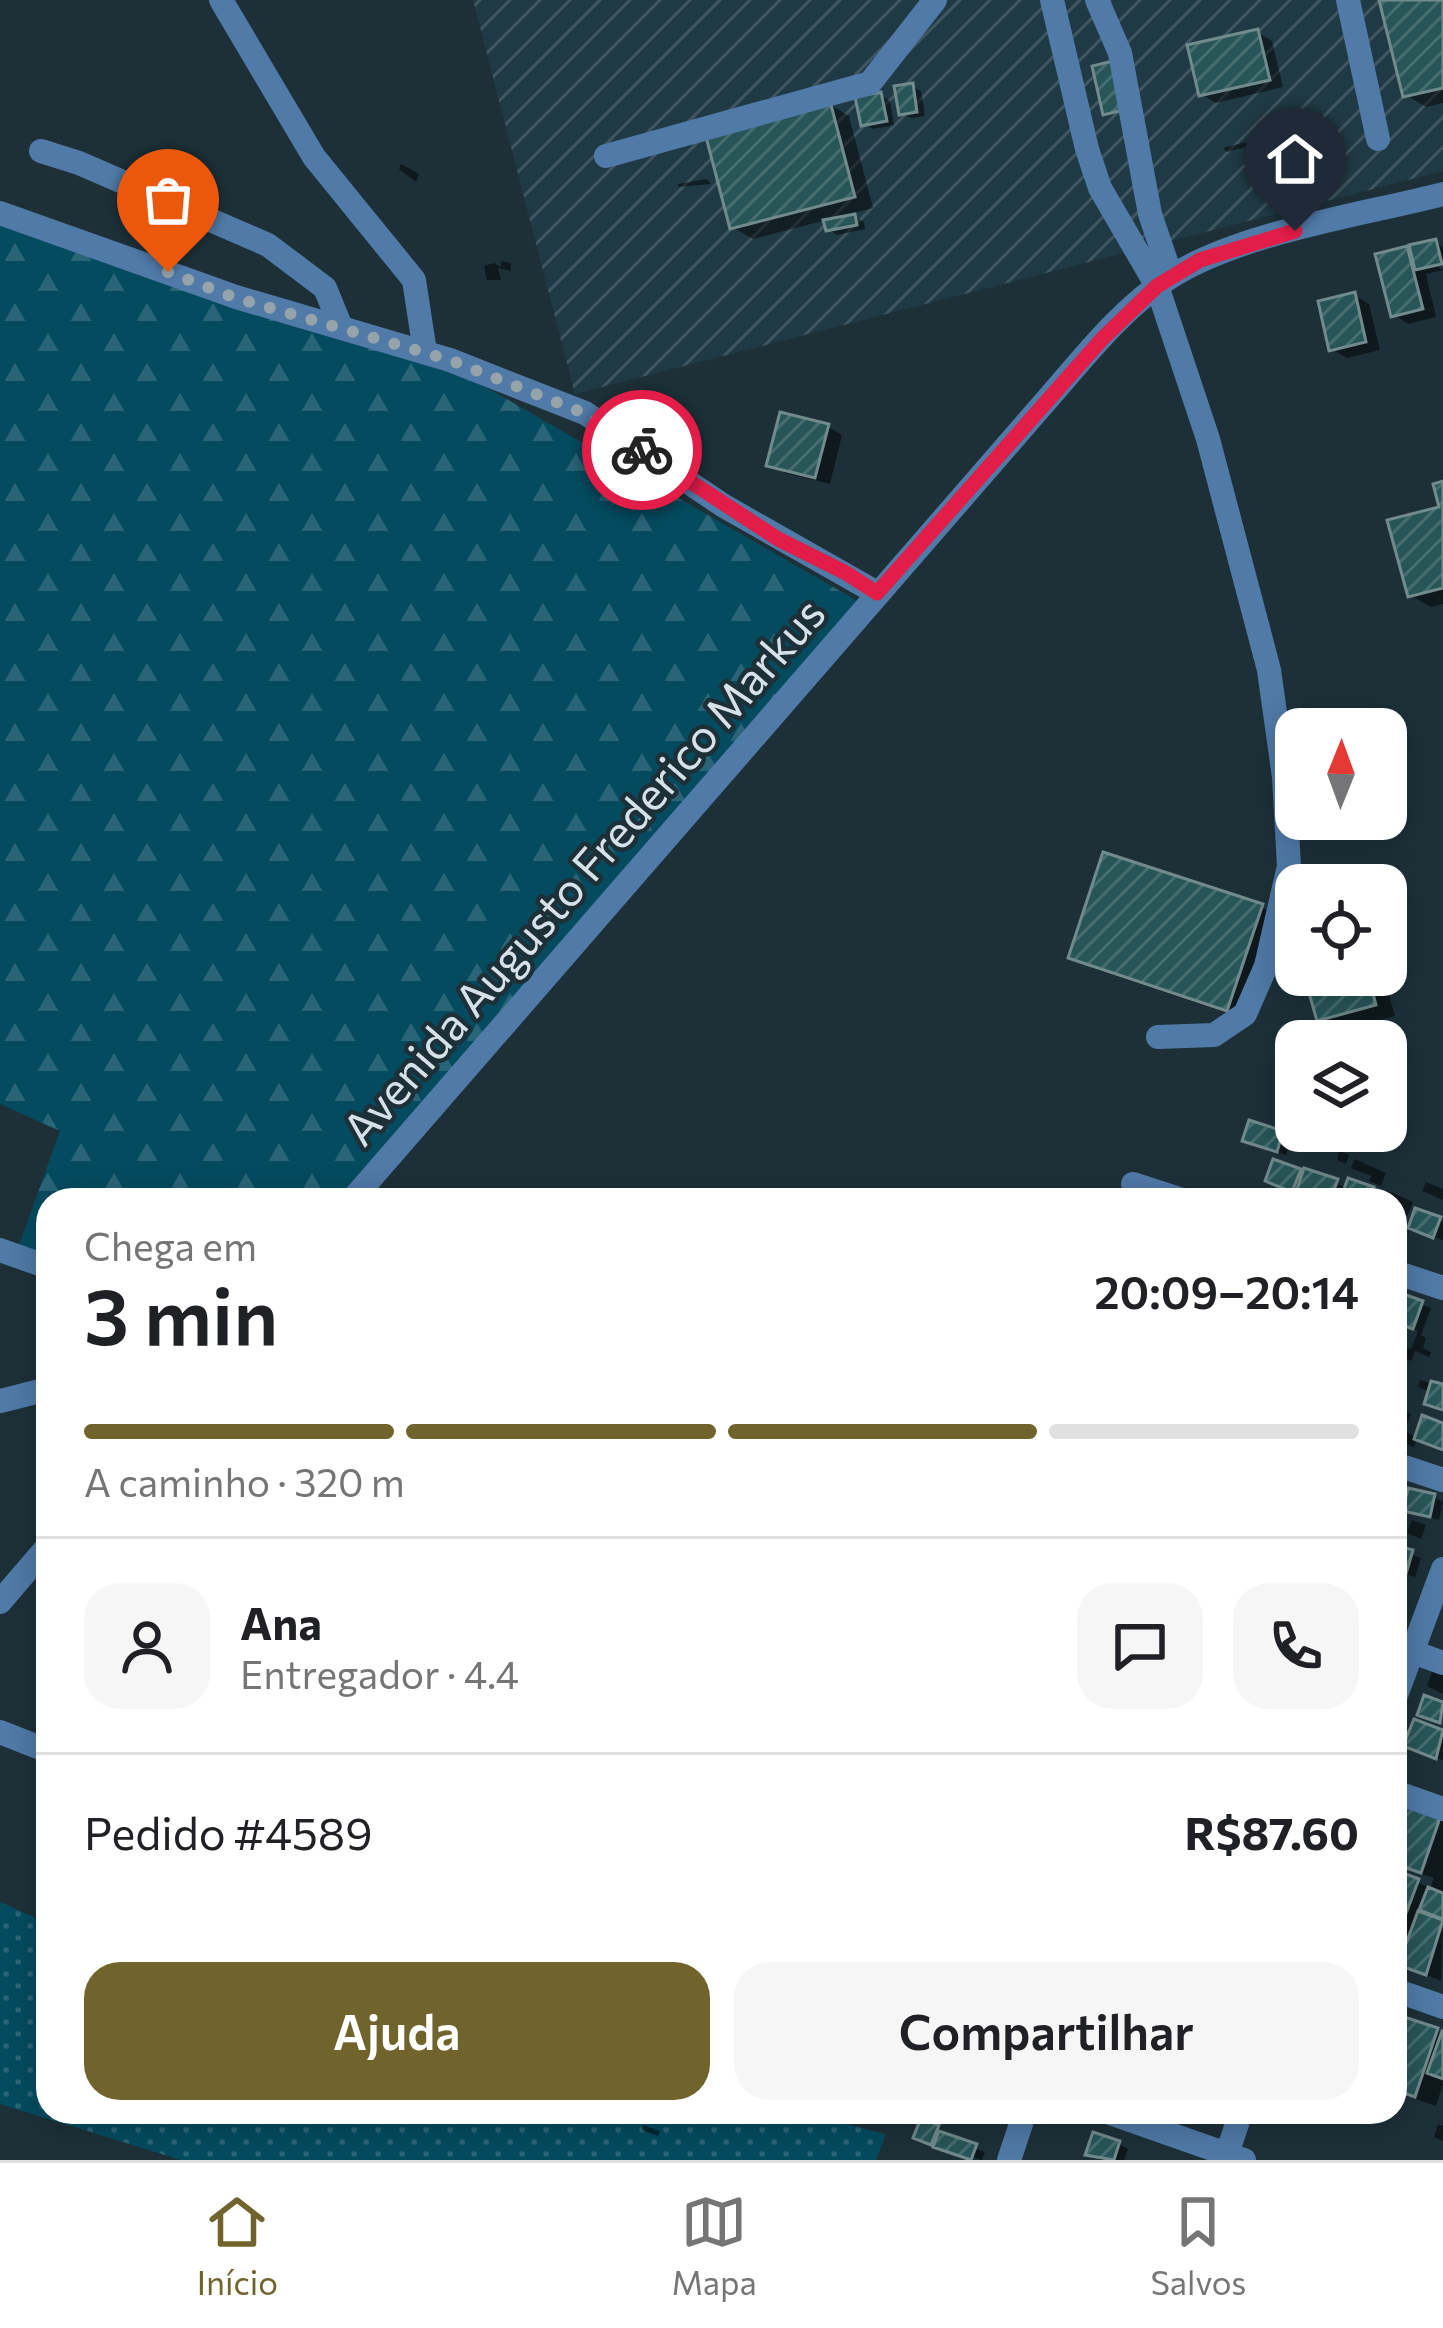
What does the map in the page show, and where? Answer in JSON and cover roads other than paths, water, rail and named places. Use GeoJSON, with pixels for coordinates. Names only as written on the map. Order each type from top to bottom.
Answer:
{"type":"FeatureCollection","features":[{"type":"Feature","properties":{"kind":"street"},"geometry":{"type":"LineString","coordinates":[[221,0],[314,157],[414,280],[424,352]]}},
{"type":"Feature","properties":{"kind":"street"},"geometry":{"type":"LineString","coordinates":[[607,156],[870,83],[935,0]]}},
{"type":"Feature","properties":{"kind":"street"},"geometry":{"type":"LineString","coordinates":[[1052,0],[1100,188],[1164,281]]}},
{"type":"Feature","properties":{"kind":"street"},"geometry":{"type":"LineString","coordinates":[[1097,0],[1120,53],[1164,281],[1269,670],[1285,777],[1288,866],[1266,966],[1245,1014],[1214,1035],[1158,1037]]}},
{"type":"Feature","properties":{"kind":"street"},"geometry":{"type":"LineString","coordinates":[[1348,0],[1378,139]]}},
{"type":"Feature","properties":{"kind":"street"},"geometry":{"type":"LineString","coordinates":[[41,151],[268,245],[325,288],[341,328]]}},
{"type":"Feature","properties":{"kind":"street"},"geometry":{"type":"LineString","coordinates":[[1100,188],[1143,172]]}},
{"type":"Feature","properties":{"kind":"street","name":"Avenida Augusto Frederico Markus"},"geometry":{"type":"LineString","coordinates":[[362,1188],[877,593],[1102,339],[1164,281],[1200,260],[1256,240],[1443,194]]}},
{"type":"Feature","properties":{"kind":"street"},"geometry":{"type":"LineString","coordinates":[[0,212],[236,298],[424,352],[584,413],[724,506],[877,593]]}},
{"type":"Feature","properties":{"kind":"street"},"geometry":{"type":"LineString","coordinates":[[0,1250],[36,1263]]}},
{"type":"Feature","properties":{"kind":"street"},"geometry":{"type":"LineString","coordinates":[[1407,1276],[1443,1288]]}},
{"type":"Feature","properties":{"kind":"street"},"geometry":{"type":"LineString","coordinates":[[0,1401],[36,1392]]}},
{"type":"Feature","properties":{"kind":"street"},"geometry":{"type":"LineString","coordinates":[[1407,1468],[1443,1480]]}},
{"type":"Feature","properties":{"kind":"street"},"geometry":{"type":"LineString","coordinates":[[0,1602],[36,1560]]}},
{"type":"Feature","properties":{"kind":"street"},"geometry":{"type":"LineString","coordinates":[[1407,1667],[1443,1569]]}},
{"type":"Feature","properties":{"kind":"street"},"geometry":{"type":"LineString","coordinates":[[1413,1652],[1443,1663]]}},
{"type":"Feature","properties":{"kind":"street"},"geometry":{"type":"LineString","coordinates":[[0,1732],[36,1746]]}},
{"type":"Feature","properties":{"kind":"street"},"geometry":{"type":"LineString","coordinates":[[1407,1796],[1443,1809]]}},
{"type":"Feature","properties":{"kind":"street"},"geometry":{"type":"LineString","coordinates":[[1407,1994],[1443,2007]]}},
{"type":"Feature","properties":{"kind":"street"},"geometry":{"type":"LineString","coordinates":[[1010,2160],[1021,2124]]}},
{"type":"Feature","properties":{"kind":"street"},"geometry":{"type":"LineString","coordinates":[[1140,2124],[1232,2158],[1239,2124]]}}]}
